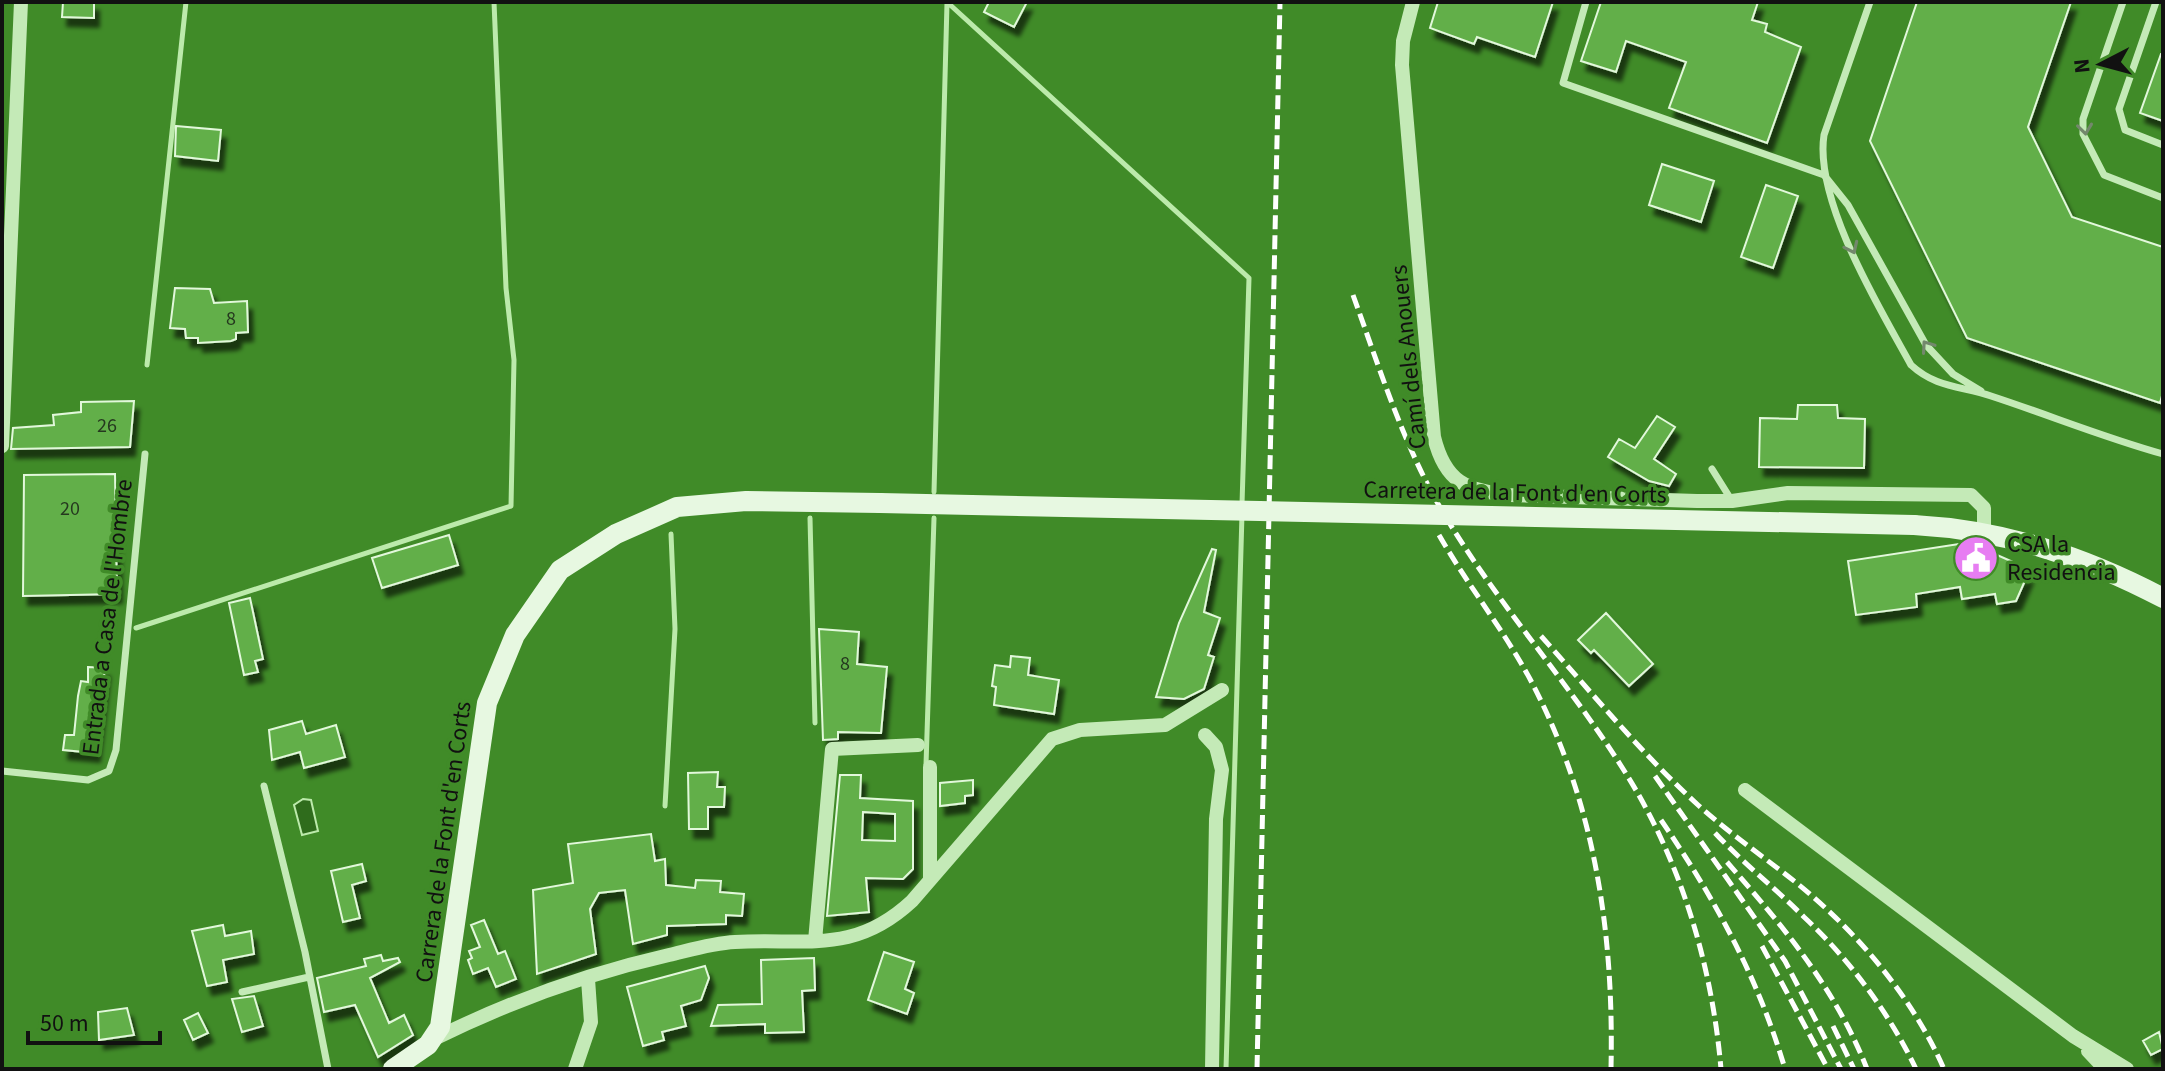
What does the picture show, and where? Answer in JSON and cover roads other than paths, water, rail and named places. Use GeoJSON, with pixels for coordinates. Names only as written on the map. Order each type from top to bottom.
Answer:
{"type":"FeatureCollection","features":[{"type":"Feature","properties":{"kind":"street"},"geometry":{"type":"LineString","coordinates":[[2,446],[8,147],[21,2]]}},
{"type":"Feature","properties":{"kind":"street","name":"Camí dels Anouers"},"geometry":{"type":"LineString","coordinates":[[1413,2],[1403,41],[1402,65],[1434,437],[1445,469],[1457,480],[1485,492],[1732,501],[1788,493],[1971,495],[1984,508],[1984,531]]}},
{"type":"Feature","properties":{"kind":"street","name":"Carrera de la Font d'en Corts"},"geometry":{"type":"LineString","coordinates":[[433,1039],[445,1008],[487,703],[515,635],[560,570],[616,534],[677,507],[746,501],[880,503]]}},
{"type":"Feature","properties":{"kind":"street","name":"Carretera de la Font d'en Corts"},"geometry":{"type":"LineString","coordinates":[[880,503],[1914,525],[1984,531],[2094,564],[2163,601]]}},
{"type":"Feature","properties":{"kind":"street"},"geometry":{"type":"LineString","coordinates":[[393,1069],[433,1039],[480,1017],[663,956],[732,942],[815,941],[856,936],[882,927],[912,901],[1052,739],[1080,730],[1165,725],[1222,690]]}},
{"type":"Feature","properties":{"kind":"street"},"geometry":{"type":"LineString","coordinates":[[1205,735],[1216,747],[1222,770],[1216,819],[1212,1069]]}},
{"type":"Feature","properties":{"kind":"street"},"geometry":{"type":"LineString","coordinates":[[815,941],[832,749],[918,745]]}},
{"type":"Feature","properties":{"kind":"street"},"geometry":{"type":"LineString","coordinates":[[930,767],[930,879]]}},
{"type":"Feature","properties":{"kind":"street"},"geometry":{"type":"LineString","coordinates":[[1745,790],[2073,1036],[2127,1069]]}},
{"type":"Feature","properties":{"kind":"street"},"geometry":{"type":"LineString","coordinates":[[575,1069],[591,1022],[588,979]]}},
{"type":"Feature","properties":{"kind":"street"},"geometry":{"type":"LineString","coordinates":[[2073,1036],[2105,1069]]}},
{"type":"Feature","properties":{"kind":"lane"},"geometry":{"type":"LineString","coordinates":[[1586,2],[1563,83],[1824,175],[1848,205],[1926,345],[1953,374],[1987,394]]}},
{"type":"Feature","properties":{"kind":"lane"},"geometry":{"type":"LineString","coordinates":[[1870,2],[1824,135],[1821,154],[1824,175],[1852,249],[1911,365],[1926,379],[1987,394],[2163,454]]}},
{"type":"Feature","properties":{"kind":"lane"},"geometry":{"type":"LineString","coordinates":[[2123,2],[2083,119],[2083,134],[2104,175],[2163,198]]}},
{"type":"Feature","properties":{"kind":"lane"},"geometry":{"type":"LineString","coordinates":[[2156,2],[2119,109],[2120,122],[2135,136],[2163,145]]}},
{"type":"Feature","properties":{"kind":"lane","name":"Entrada a Casa de l'Hombre"},"geometry":{"type":"LineString","coordinates":[[2,771],[88,780],[109,771],[116,750],[145,454]]}},
{"type":"Feature","properties":{"kind":"lane"},"geometry":{"type":"LineString","coordinates":[[1712,469],[1732,501]]}},
{"type":"Feature","properties":{"kind":"lane"},"geometry":{"type":"LineString","coordinates":[[264,786],[328,1069]]}},
{"type":"Feature","properties":{"kind":"lane"},"geometry":{"type":"LineString","coordinates":[[242,992],[309,977]]}},
{"type":"Feature","properties":{"kind":"waterway"},"geometry":{"type":"LineString","coordinates":[[147,365],[186,2]]}},
{"type":"Feature","properties":{"kind":"waterway"},"geometry":{"type":"LineString","coordinates":[[136,628],[511,506],[514,360],[506,288],[494,2]]}},
{"type":"Feature","properties":{"kind":"waterway"},"geometry":{"type":"LineString","coordinates":[[947,2],[1249,278],[1242,504]]}},
{"type":"Feature","properties":{"kind":"waterway"},"geometry":{"type":"LineString","coordinates":[[934,492],[947,3]]}},
{"type":"Feature","properties":{"kind":"waterway"},"geometry":{"type":"LineString","coordinates":[[1226,1069],[1242,514]]}},
{"type":"Feature","properties":{"kind":"waterway"},"geometry":{"type":"LineString","coordinates":[[810,518],[815,723]]}},
{"type":"Feature","properties":{"kind":"waterway"},"geometry":{"type":"LineString","coordinates":[[926,765],[934,518]]}},
{"type":"Feature","properties":{"kind":"waterway"},"geometry":{"type":"LineString","coordinates":[[665,806],[675,629],[671,534]]}},
{"type":"Feature","properties":{"kind":"railway"},"geometry":{"type":"LineString","coordinates":[[1257,1069],[1280,2]]}},
{"type":"Feature","properties":{"kind":"railway"},"geometry":{"type":"LineString","coordinates":[[1353,295],[1396,412],[1434,497],[1492,587],[1604,740],[1645,806],[1662,841],[1691,915],[1701,953],[1717,1030],[1721,1069]]}},
{"type":"Feature","properties":{"kind":"railway"},"geometry":{"type":"LineString","coordinates":[[1439,535],[1530,679],[1570,773],[1585,820],[1604,918],[1609,968],[1611,1069]]}},
{"type":"Feature","properties":{"kind":"railway"},"geometry":{"type":"LineString","coordinates":[[1541,636],[1677,785],[1720,824],[1813,897],[1857,940],[1915,1014],[1944,1069]]}},
{"type":"Feature","properties":{"kind":"railway"},"geometry":{"type":"LineString","coordinates":[[1655,776],[1785,961],[1841,1069]]}},
{"type":"Feature","properties":{"kind":"railway"},"geometry":{"type":"LineString","coordinates":[[1661,820],[1733,940],[1762,1002],[1785,1069]]}},
{"type":"Feature","properties":{"kind":"railway"},"geometry":{"type":"LineString","coordinates":[[1715,833],[1837,951],[1881,1008],[1916,1069]]}},
{"type":"Feature","properties":{"kind":"railway"},"geometry":{"type":"LineString","coordinates":[[1727,862],[1787,934],[1824,985],[1867,1069]]}},
{"type":"Feature","properties":{"kind":"railway"},"geometry":{"type":"LineString","coordinates":[[1762,946],[1828,1069]]}},
{"type":"Feature","properties":{"kind":"railway"},"geometry":{"type":"LineString","coordinates":[[1833,1026],[1854,1069]]}},
{"type":"Feature","properties":{"kind":"place","name":"CSA la Residencia"},"geometry":{"type":"Point","coordinates":[1976,558]}}]}
